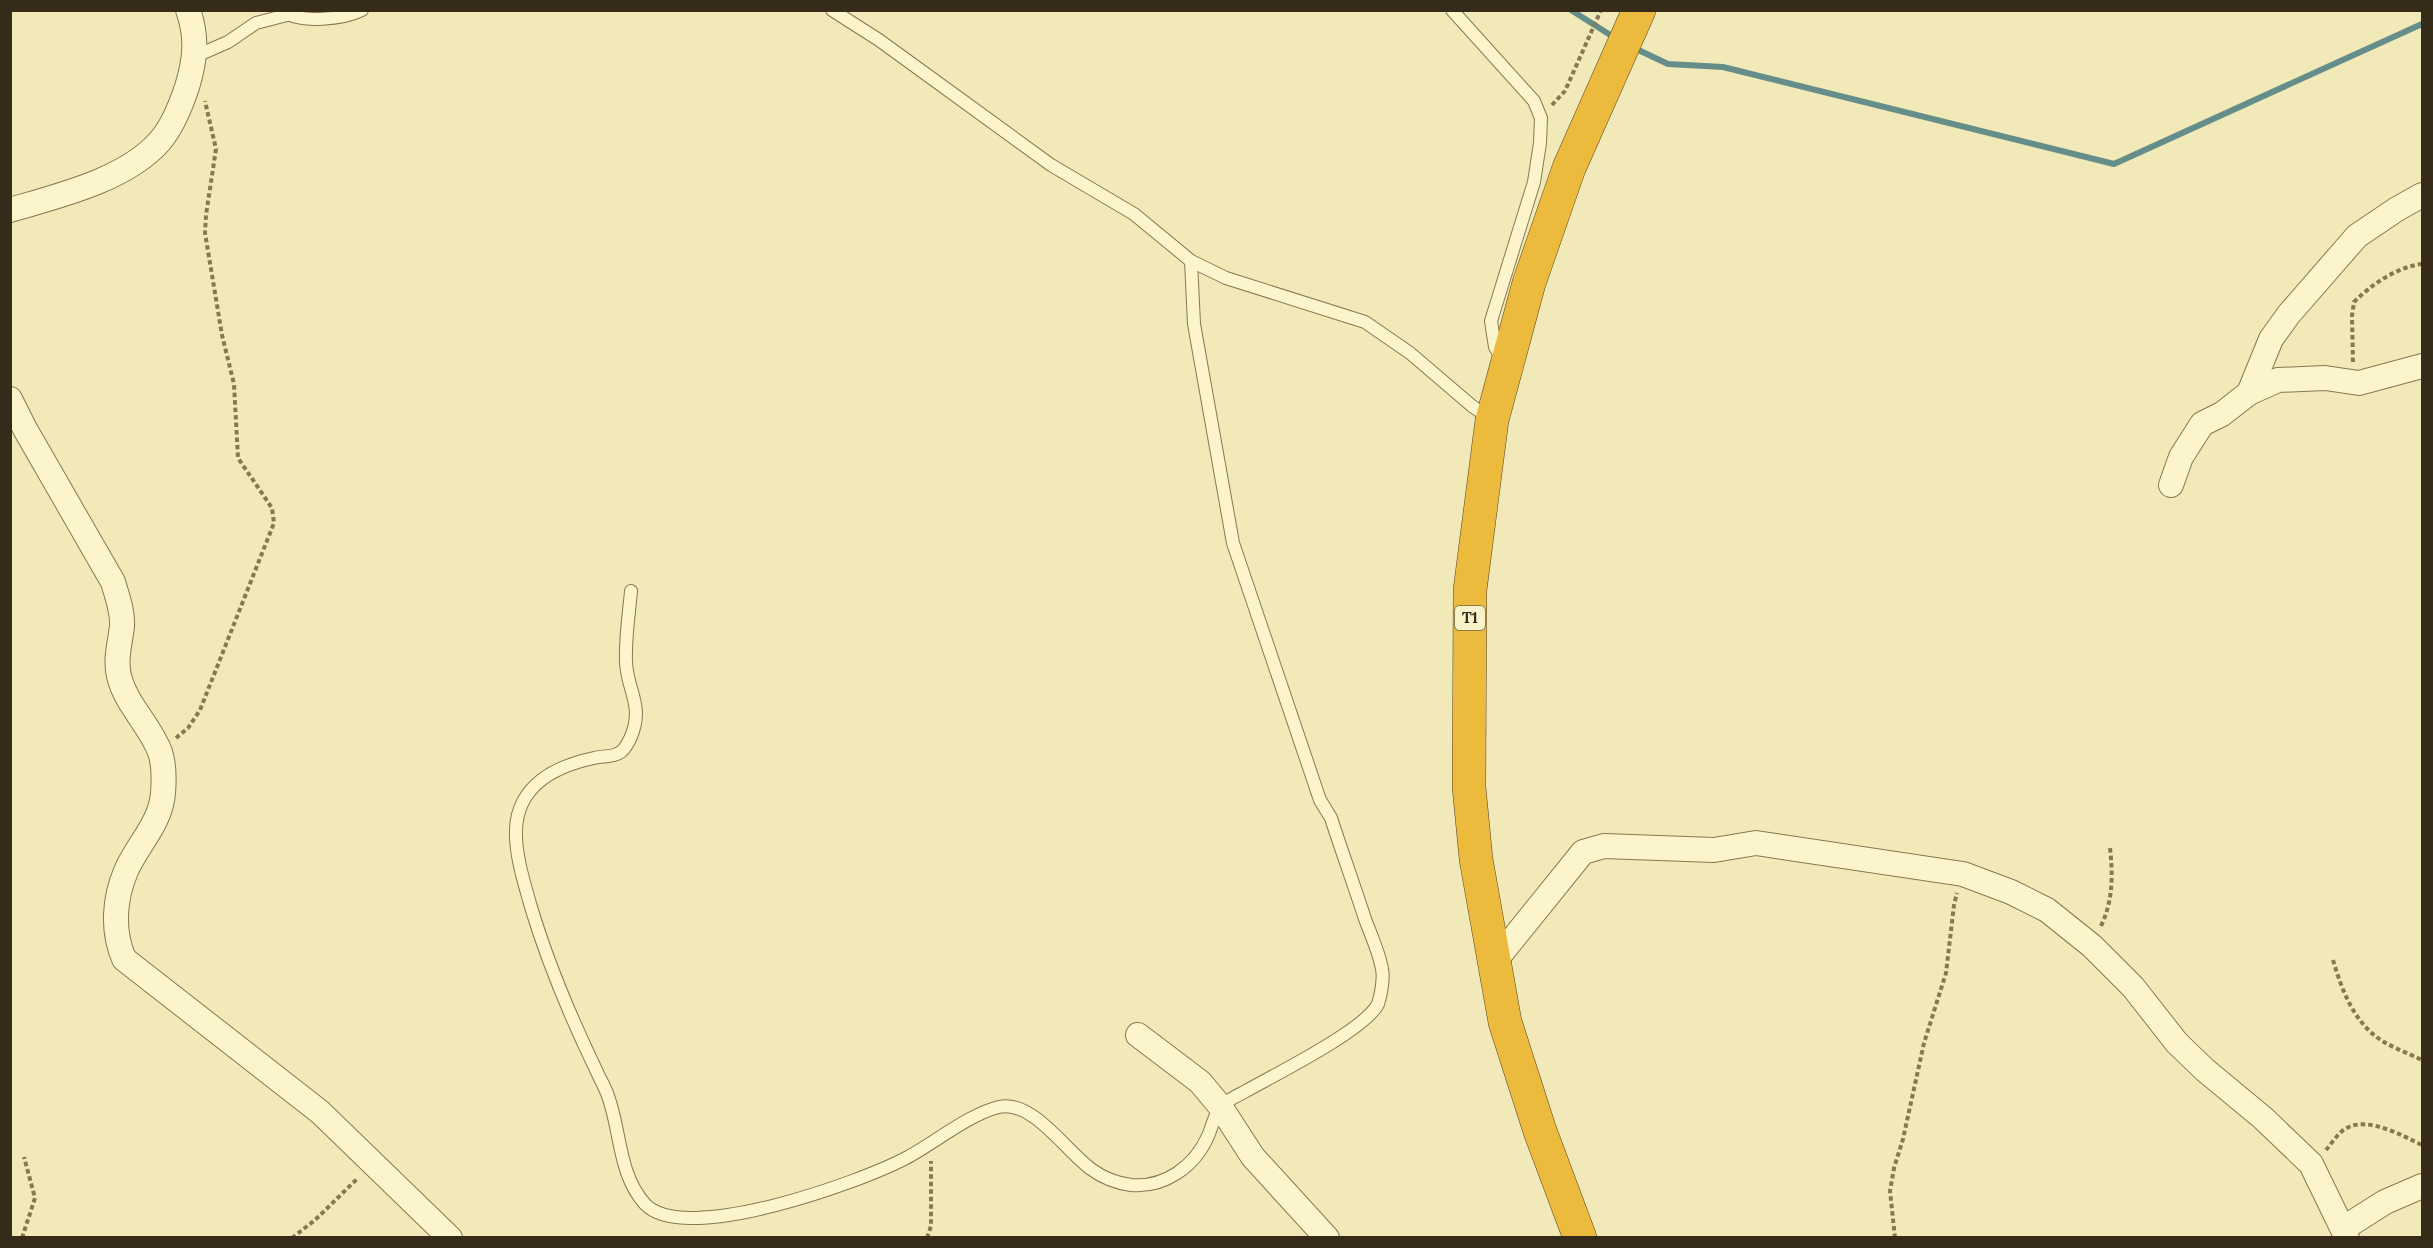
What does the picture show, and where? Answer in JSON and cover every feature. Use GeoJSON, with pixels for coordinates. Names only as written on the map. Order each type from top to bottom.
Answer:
{"type":"FeatureCollection","features":[{"type":"Feature","properties":{"kind":"highway","name":"T1"},"geometry":{"type":"LineString","coordinates":[[1580,1238],[1540,1131],[1505,1022],[1476,859],[1469,787],[1470,590],[1492,420],[1528,283],[1569,168],[1639,10]]}},
{"type":"Feature","properties":{"kind":"street"},"geometry":{"type":"LineString","coordinates":[[10,210],[88,186],[145,155],[160,140],[182,103],[196,56],[188,10]]}},
{"type":"Feature","properties":{"kind":"street"},"geometry":{"type":"LineString","coordinates":[[2248,393],[2271,339],[2289,314],[2357,236],[2422,195]]}},
{"type":"Feature","properties":{"kind":"street"},"geometry":{"type":"LineString","coordinates":[[2171,485],[2181,457],[2202,424],[2222,414],[2248,393],[2278,380],[2325,378],[2358,383],[2422,366]]}},
{"type":"Feature","properties":{"kind":"street"},"geometry":{"type":"LineString","coordinates":[[10,399],[113,582],[119,601],[122,625],[117,654],[118,675],[125,697],[160,753],[163,796],[147,838],[126,870],[115,912],[117,944],[124,960],[320,1112],[450,1238]]}},
{"type":"Feature","properties":{"kind":"street"},"geometry":{"type":"LineString","coordinates":[[1494,961],[1583,852],[1604,846],[1714,850],[1756,843],[1963,874],[2011,892],[2047,910],[2092,946],[2133,987],[2177,1043],[2205,1070],[2263,1118],[2311,1164],[2345,1233],[2385,1202],[2422,1186]]}},
{"type":"Feature","properties":{"kind":"street"},"geometry":{"type":"LineString","coordinates":[[1138,1035],[1200,1082],[1221,1106],[1253,1156],[1327,1238]]}},
{"type":"Feature","properties":{"kind":"lane"},"geometry":{"type":"LineString","coordinates":[[196,56],[228,42],[256,23],[285,13],[309,19],[338,17],[362,10]]}},
{"type":"Feature","properties":{"kind":"lane"},"geometry":{"type":"LineString","coordinates":[[832,10],[879,40],[1051,165],[1134,214],[1191,261],[1226,278],[1365,322],[1385,333],[1492,420]]}},
{"type":"Feature","properties":{"kind":"lane"},"geometry":{"type":"LineString","coordinates":[[1452,10],[1534,101],[1541,118],[1534,182],[1491,321],[1495,347],[1505,364]]}},
{"type":"Feature","properties":{"kind":"lane"},"geometry":{"type":"LineString","coordinates":[[631,591],[626,669],[636,704],[636,719],[632,736],[624,750],[617,755],[581,761],[563,767],[539,780],[529,790],[516,828],[520,870],[541,941],[576,1029],[609,1097],[620,1153],[633,1187],[647,1207],[670,1217],[691,1218],[775,1206],[869,1176],[967,1121],[1001,1106],[1019,1108],[1035,1117],[1090,1168],[1109,1180],[1133,1185],[1149,1184],[1173,1176],[1200,1153],[1221,1106],[1350,1032],[1377,1005],[1384,973],[1331,818],[1320,800],[1233,543],[1194,324],[1191,261]]}},
{"type":"Feature","properties":{"kind":"path"},"geometry":{"type":"LineString","coordinates":[[1541,118],[1564,91],[1601,10]]}},
{"type":"Feature","properties":{"kind":"path"},"geometry":{"type":"LineString","coordinates":[[160,753],[188,728],[200,710],[274,523],[272,508],[238,458],[234,384],[220,324],[205,233],[216,149],[204,99]]}},
{"type":"Feature","properties":{"kind":"path"},"geometry":{"type":"LineString","coordinates":[[2358,383],[2354,372],[2352,316],[2354,302],[2396,271],[2422,264]]}},
{"type":"Feature","properties":{"kind":"path"},"geometry":{"type":"LineString","coordinates":[[2092,946],[2111,898],[2112,871],[2109,848]]}},
{"type":"Feature","properties":{"kind":"path"},"geometry":{"type":"LineString","coordinates":[[1895,1238],[1890,1191],[1894,1168],[1924,1043],[1946,973],[1954,905],[1963,874]]}},
{"type":"Feature","properties":{"kind":"path"},"geometry":{"type":"LineString","coordinates":[[2333,960],[2349,1004],[2361,1022],[2383,1042],[2422,1060]]}},
{"type":"Feature","properties":{"kind":"path"},"geometry":{"type":"LineString","coordinates":[[2311,1164],[2344,1129],[2356,1125],[2385,1130],[2422,1145]]}},
{"type":"Feature","properties":{"kind":"path"},"geometry":{"type":"LineString","coordinates":[[927,1238],[931,1226],[930,1174],[933,1142]]}},
{"type":"Feature","properties":{"kind":"path"},"geometry":{"type":"LineString","coordinates":[[22,1238],[35,1198],[24,1157]]}},
{"type":"Feature","properties":{"kind":"path"},"geometry":{"type":"LineString","coordinates":[[292,1238],[315,1220],[340,1194],[375,1164]]}},
{"type":"Feature","properties":{"kind":"waterway"},"geometry":{"type":"LineString","coordinates":[[1571,10],[1615,38]]}},
{"type":"Feature","properties":{"kind":"waterway"},"geometry":{"type":"LineString","coordinates":[[1632,47],[1668,64],[1723,67],[2114,164],[2422,24]]}}]}
